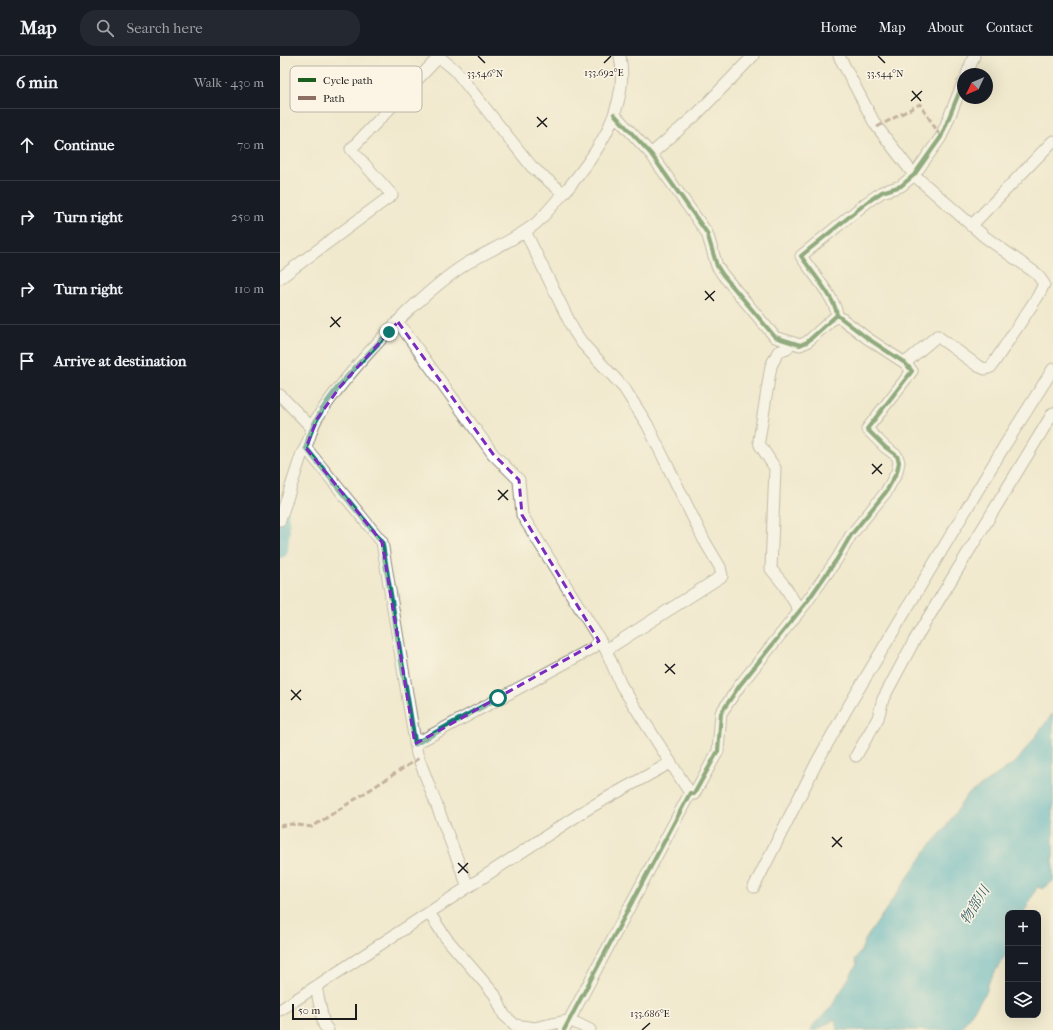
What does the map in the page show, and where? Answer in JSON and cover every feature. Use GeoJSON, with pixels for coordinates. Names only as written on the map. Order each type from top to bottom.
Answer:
{"type":"FeatureCollection","features":[{"type":"Feature","properties":{"kind":"street"},"geometry":{"type":"LineString","coordinates":[[280,520],[302,453],[306,448],[312,428],[339,388],[398,322],[450,275],[525,231],[541,219],[564,193],[587,163],[608,130],[614,114],[621,74],[620,56]]}},
{"type":"Feature","properties":{"kind":"street"},"geometry":{"type":"LineString","coordinates":[[651,154],[697,114],[753,56]]}},
{"type":"Feature","properties":{"kind":"street"},"geometry":{"type":"LineString","coordinates":[[839,56],[876,124],[914,175],[971,226],[1041,278],[1044,284],[1038,296],[991,367],[986,369],[978,366],[937,336],[905,363]]}},
{"type":"Feature","properties":{"kind":"street"},"geometry":{"type":"LineString","coordinates":[[969,68],[974,56]]}},
{"type":"Feature","properties":{"kind":"street"},"geometry":{"type":"LineString","coordinates":[[422,74],[438,57],[455,70],[532,167],[564,193]]}},
{"type":"Feature","properties":{"kind":"street"},"geometry":{"type":"LineString","coordinates":[[690,793],[694,794],[718,751],[721,713],[740,685],[800,611],[838,559],[851,535],[886,492],[897,472],[899,462],[897,456],[885,447],[867,429],[912,371],[905,363],[867,338],[837,315],[837,310],[801,256],[866,203],[882,192],[901,186],[914,175],[941,137],[957,98]]}},
{"type":"Feature","properties":{"kind":"street"},"geometry":{"type":"LineString","coordinates":[[280,278],[392,195],[351,149],[386,112]]}},
{"type":"Feature","properties":{"kind":"street"},"geometry":{"type":"LineString","coordinates":[[614,114],[651,154],[707,233],[718,266],[723,275],[775,337],[800,345],[807,342],[837,315]]}},
{"type":"Feature","properties":{"kind":"street"},"geometry":{"type":"LineString","coordinates":[[971,226],[1053,141]]}},
{"type":"Feature","properties":{"kind":"street"},"geometry":{"type":"LineString","coordinates":[[525,231],[574,331],[583,344],[624,388],[647,424],[701,533],[720,567],[722,576],[606,650]]}},
{"type":"Feature","properties":{"kind":"street"},"geometry":{"type":"LineString","coordinates":[[398,322],[493,454],[519,480],[522,515],[606,650],[620,685],[690,793]]}},
{"type":"Feature","properties":{"kind":"street"},"geometry":{"type":"LineString","coordinates":[[790,342],[787,349],[778,352],[771,366],[759,440],[760,445],[776,468],[771,569],[784,585],[800,611]]}},
{"type":"Feature","properties":{"kind":"street"},"geometry":{"type":"LineString","coordinates":[[754,887],[817,762],[845,712],[1003,448],[1053,369]]}},
{"type":"Feature","properties":{"kind":"street"},"geometry":{"type":"LineString","coordinates":[[280,395],[312,428]]}},
{"type":"Feature","properties":{"kind":"street"},"geometry":{"type":"LineString","coordinates":[[856,756],[878,718],[883,699],[910,647],[1053,413]]}},
{"type":"Feature","properties":{"kind":"street"},"geometry":{"type":"LineString","coordinates":[[306,448],[382,542],[417,754],[468,887]]}},
{"type":"Feature","properties":{"kind":"street"},"geometry":{"type":"LineString","coordinates":[[415,744],[592,648],[599,641]]}},
{"type":"Feature","properties":{"kind":"street"},"geometry":{"type":"LineString","coordinates":[[280,1010],[589,808],[670,763]]}},
{"type":"Feature","properties":{"kind":"street"},"geometry":{"type":"LineString","coordinates":[[564,1030],[690,793]]}},
{"type":"Feature","properties":{"kind":"street"},"geometry":{"type":"LineString","coordinates":[[428,913],[446,938],[495,995],[504,1015],[515,1025],[534,1028],[570,1020],[590,1030]]}},
{"type":"Feature","properties":{"kind":"street"},"geometry":{"type":"LineString","coordinates":[[316,987],[324,1026],[328,1030]]}},
{"type":"Feature","properties":{"kind":"highlighted area"},"geometry":{"type":"Polygon","coordinates":[[[398,322],[493,454],[519,480],[522,515],[599,641],[415,744],[382,542],[306,448],[317,419],[339,388],[398,322]]]}},
{"type":"Feature","properties":{"kind":"water","name":"物部川"},"geometry":{"type":"Polygon","coordinates":[[[1053,713],[1053,881],[1043,889],[1037,887],[1026,910],[1005,910],[1005,956],[987,985],[987,991],[960,1030],[837,1030],[835,1019],[817,1030],[811,1030],[813,1025],[831,1008],[857,964],[855,960],[861,951],[865,940],[928,848],[945,828],[967,795],[1017,761],[1053,713]]]}},
{"type":"Feature","properties":{"kind":"waterway"},"geometry":{"type":"LineString","coordinates":[[280,510],[282,529],[280,550]]}},
{"type":"Feature","properties":{"kind":"marked path"},"geometry":{"type":"LineString","coordinates":[[877,127],[920,104],[941,137]]}},
{"type":"Feature","properties":{"kind":"marked path"},"geometry":{"type":"LineString","coordinates":[[280,826],[291,824],[312,827],[419,758]]}},
{"type":"Feature","properties":{"kind":"cycle path"},"geometry":{"type":"LineString","coordinates":[[614,114],[651,154],[707,233],[717,266],[723,275],[775,337],[800,345],[807,342],[837,315],[836,308],[828,293],[801,256],[866,203],[882,192],[901,186],[914,175],[941,137],[957,98]]}},
{"type":"Feature","properties":{"kind":"cycle path"},"geometry":{"type":"LineString","coordinates":[[564,1030],[690,793],[694,794],[718,751],[721,713],[740,685],[806,603],[837,559],[851,535],[886,492],[897,472],[899,462],[897,456],[885,447],[867,429],[912,371],[905,363],[867,338],[837,315]]}},
{"type":"Feature","properties":{"kind":"route"},"geometry":{"type":"LineString","coordinates":[[389,332],[372,349],[325,407],[309,434],[306,448],[382,542],[415,744],[498,698]]}}]}
